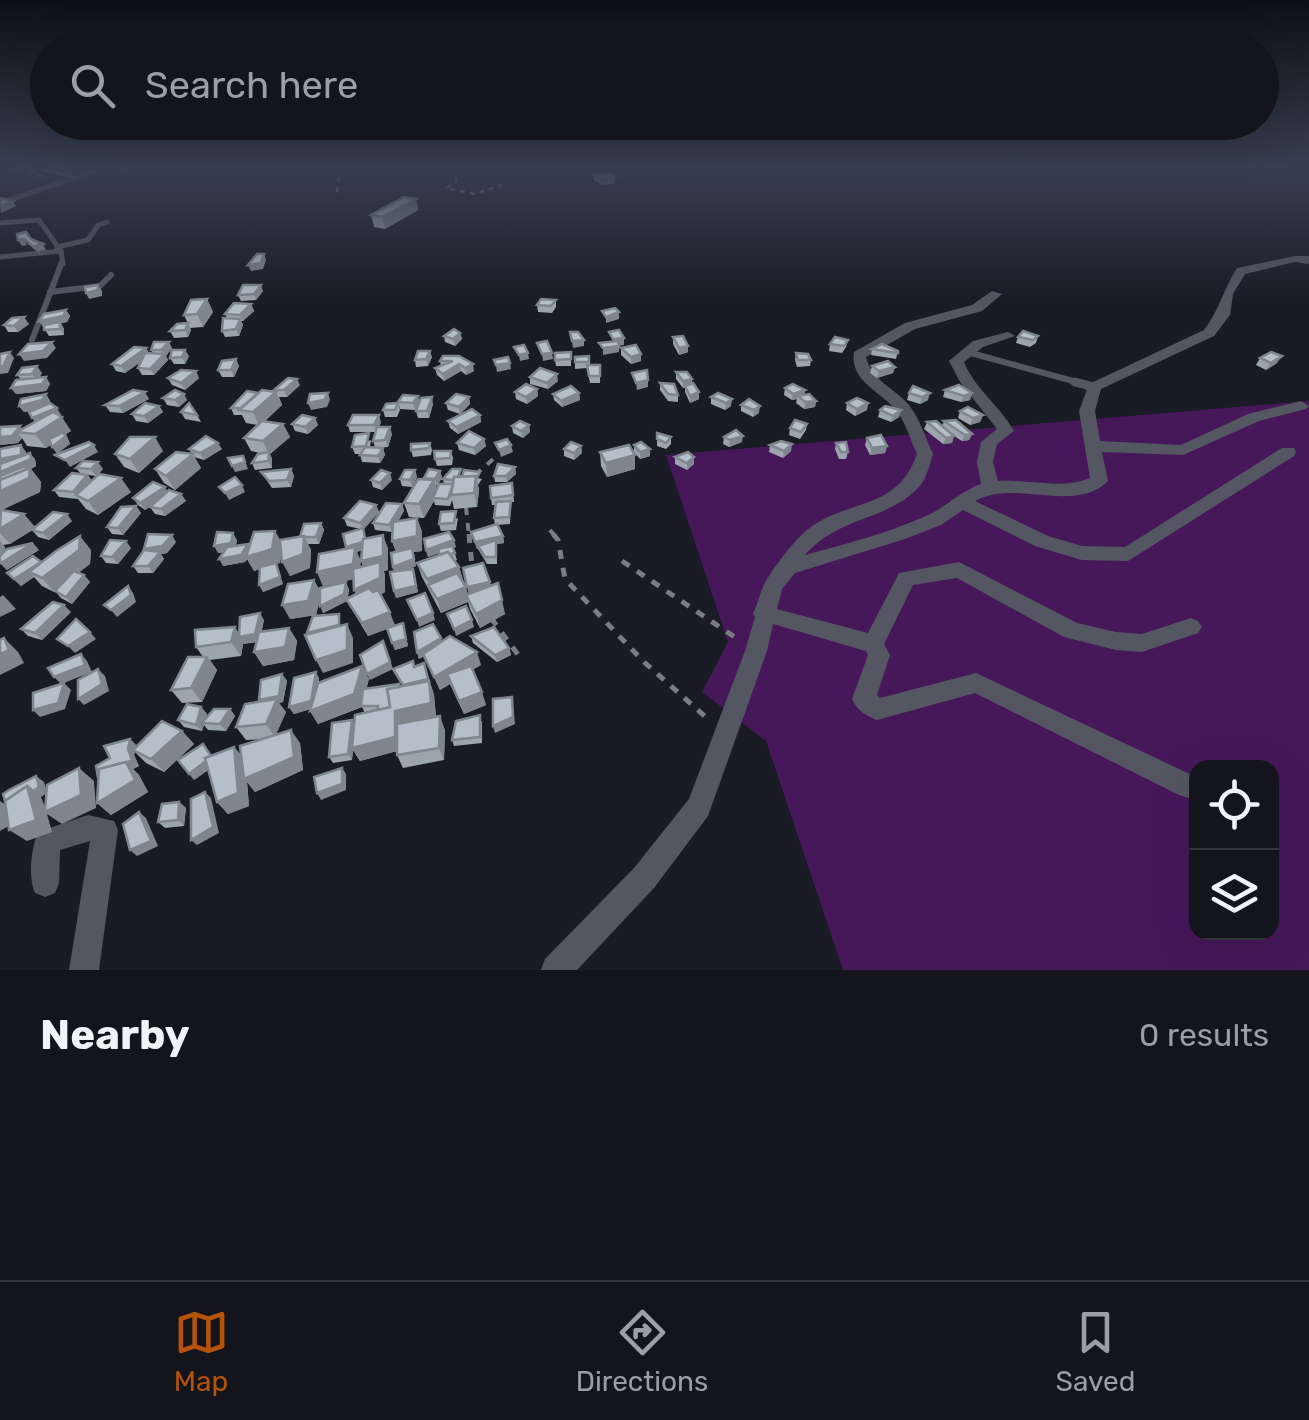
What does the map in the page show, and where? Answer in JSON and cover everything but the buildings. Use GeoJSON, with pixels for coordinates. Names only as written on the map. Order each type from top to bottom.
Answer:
{"type":"FeatureCollection","features":[{"type":"Feature","properties":{"kind":"street"},"geometry":{"type":"LineString","coordinates":[[788,568],[938,519],[979,490],[1087,488],[1099,481],[1087,411],[1094,387],[1208,333],[1223,315],[1227,294],[1241,271],[1295,259],[1309,260]]}},
{"type":"Feature","properties":{"kind":"street"},"geometry":{"type":"LineString","coordinates":[[556,970],[644,878],[700,807],[756,651],[773,586],[788,568],[796,549],[848,514],[909,488],[917,477],[925,454],[906,412],[873,387],[861,370],[859,355],[910,326],[964,312],[996,294]]}},
{"type":"Feature","properties":{"kind":"street"},"geometry":{"type":"LineString","coordinates":[[991,487],[985,462],[989,442],[1006,431],[978,390],[957,368],[956,361],[964,352],[1008,336]]}},
{"type":"Feature","properties":{"kind":"street"},"geometry":{"type":"LineString","coordinates":[[1094,446],[1183,450],[1254,418],[1301,406]]}},
{"type":"Feature","properties":{"kind":"street"},"geometry":{"type":"LineString","coordinates":[[963,502],[1042,540],[1082,553],[1128,554],[1288,452]]}},
{"type":"Feature","properties":{"kind":"street"},"geometry":{"type":"LineString","coordinates":[[873,644],[906,578],[947,571],[971,574],[1072,631],[1116,642],[1142,643],[1191,627]]}},
{"type":"Feature","properties":{"kind":"street"},"geometry":{"type":"LineString","coordinates":[[763,613],[873,644],[878,655],[864,699],[877,709],[976,683],[1188,786]]}},
{"type":"Feature","properties":{"kind":"street"},"geometry":{"type":"LineString","coordinates":[[45,883],[47,841],[88,828],[105,830],[84,970]]}},
{"type":"Feature","properties":{"kind":"lane"},"geometry":{"type":"LineString","coordinates":[[0,223],[39,220],[59,249],[63,266],[45,299],[43,320],[32,340]]}},
{"type":"Feature","properties":{"kind":"lane"},"geometry":{"type":"LineString","coordinates":[[0,257],[59,249],[88,240],[98,225],[107,222]]}},
{"type":"Feature","properties":{"kind":"lane"},"geometry":{"type":"LineString","coordinates":[[50,292],[100,286],[111,275]]}},
{"type":"Feature","properties":{"kind":"lane"},"geometry":{"type":"LineString","coordinates":[[964,352],[1094,387]]}},
{"type":"Feature","properties":{"kind":"path"},"geometry":{"type":"LineString","coordinates":[[466,488],[476,473],[498,455]]}},
{"type":"Feature","properties":{"kind":"path"},"geometry":{"type":"LineString","coordinates":[[466,506],[465,525],[476,579]]}},
{"type":"Feature","properties":{"kind":"path"},"geometry":{"type":"LineString","coordinates":[[550,530],[558,540],[566,579],[644,662],[727,737]]}},
{"type":"Feature","properties":{"kind":"path"},"geometry":{"type":"LineString","coordinates":[[622,560],[756,651]]}},
{"type":"Feature","properties":{"kind":"path"},"geometry":{"type":"LineString","coordinates":[[489,614],[519,656]]}},
{"type":"Feature","properties":{"kind":"shaded area"},"geometry":{"type":"Polygon","coordinates":[[[1309,401],[1309,970],[843,970],[766,741],[702,692],[728,642],[666,455],[1309,401]]]}}]}
